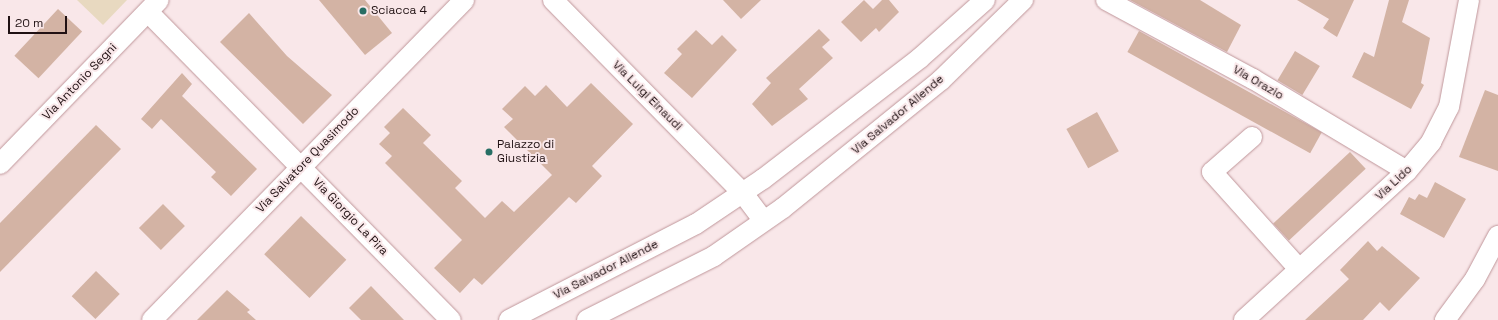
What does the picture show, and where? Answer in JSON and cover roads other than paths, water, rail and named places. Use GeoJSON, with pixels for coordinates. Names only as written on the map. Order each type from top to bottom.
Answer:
{"type":"FeatureCollection","features":[{"type":"Feature","properties":{"kind":"street","name":"Via Salvatore Quasimodo"},"geometry":{"type":"LineString","coordinates":[[152,320],[464,0]]}},
{"type":"Feature","properties":{"kind":"street","name":"Via Luigi Einaudi"},"geometry":{"type":"LineString","coordinates":[[553,0],[742,192]]}},
{"type":"Feature","properties":{"kind":"street","name":"Via Salvador Allende"},"geometry":{"type":"LineString","coordinates":[[509,320],[696,224],[861,106],[985,0]]}},
{"type":"Feature","properties":{"kind":"street","name":"Via Salvador Allende"},"geometry":{"type":"LineString","coordinates":[[587,320],[714,256],[764,221],[924,94],[1023,0]]}},
{"type":"Feature","properties":{"kind":"street","name":"Via Orazio"},"geometry":{"type":"LineString","coordinates":[[1106,0],[1254,79],[1407,171]]}},
{"type":"Feature","properties":{"kind":"street","name":"Via Lido"},"geometry":{"type":"LineString","coordinates":[[1244,320],[1407,171],[1431,142],[1449,107],[1469,0]]}},
{"type":"Feature","properties":{"kind":"street","name":"Via Giorgio La Pira"},"geometry":{"type":"LineString","coordinates":[[154,6],[301,167],[451,320]]}},
{"type":"Feature","properties":{"kind":"street","name":"Via Antonio Segni"},"geometry":{"type":"LineString","coordinates":[[0,164],[154,6]]}},
{"type":"Feature","properties":{"kind":"street"},"geometry":{"type":"LineString","coordinates":[[1252,137],[1212,172],[1299,269]]}},
{"type":"Feature","properties":{"kind":"street"},"geometry":{"type":"LineString","coordinates":[[742,192],[764,221]]}},
{"type":"Feature","properties":{"kind":"street"},"geometry":{"type":"LineString","coordinates":[[1445,320],[1475,279],[1498,236]]}},
{"type":"Feature","properties":{"kind":"place","name":"Sciacca 4"},"geometry":{"type":"Point","coordinates":[363,11]}},
{"type":"Feature","properties":{"kind":"place","name":"Palazzo di Giustizia"},"geometry":{"type":"Point","coordinates":[489,152]}}]}
